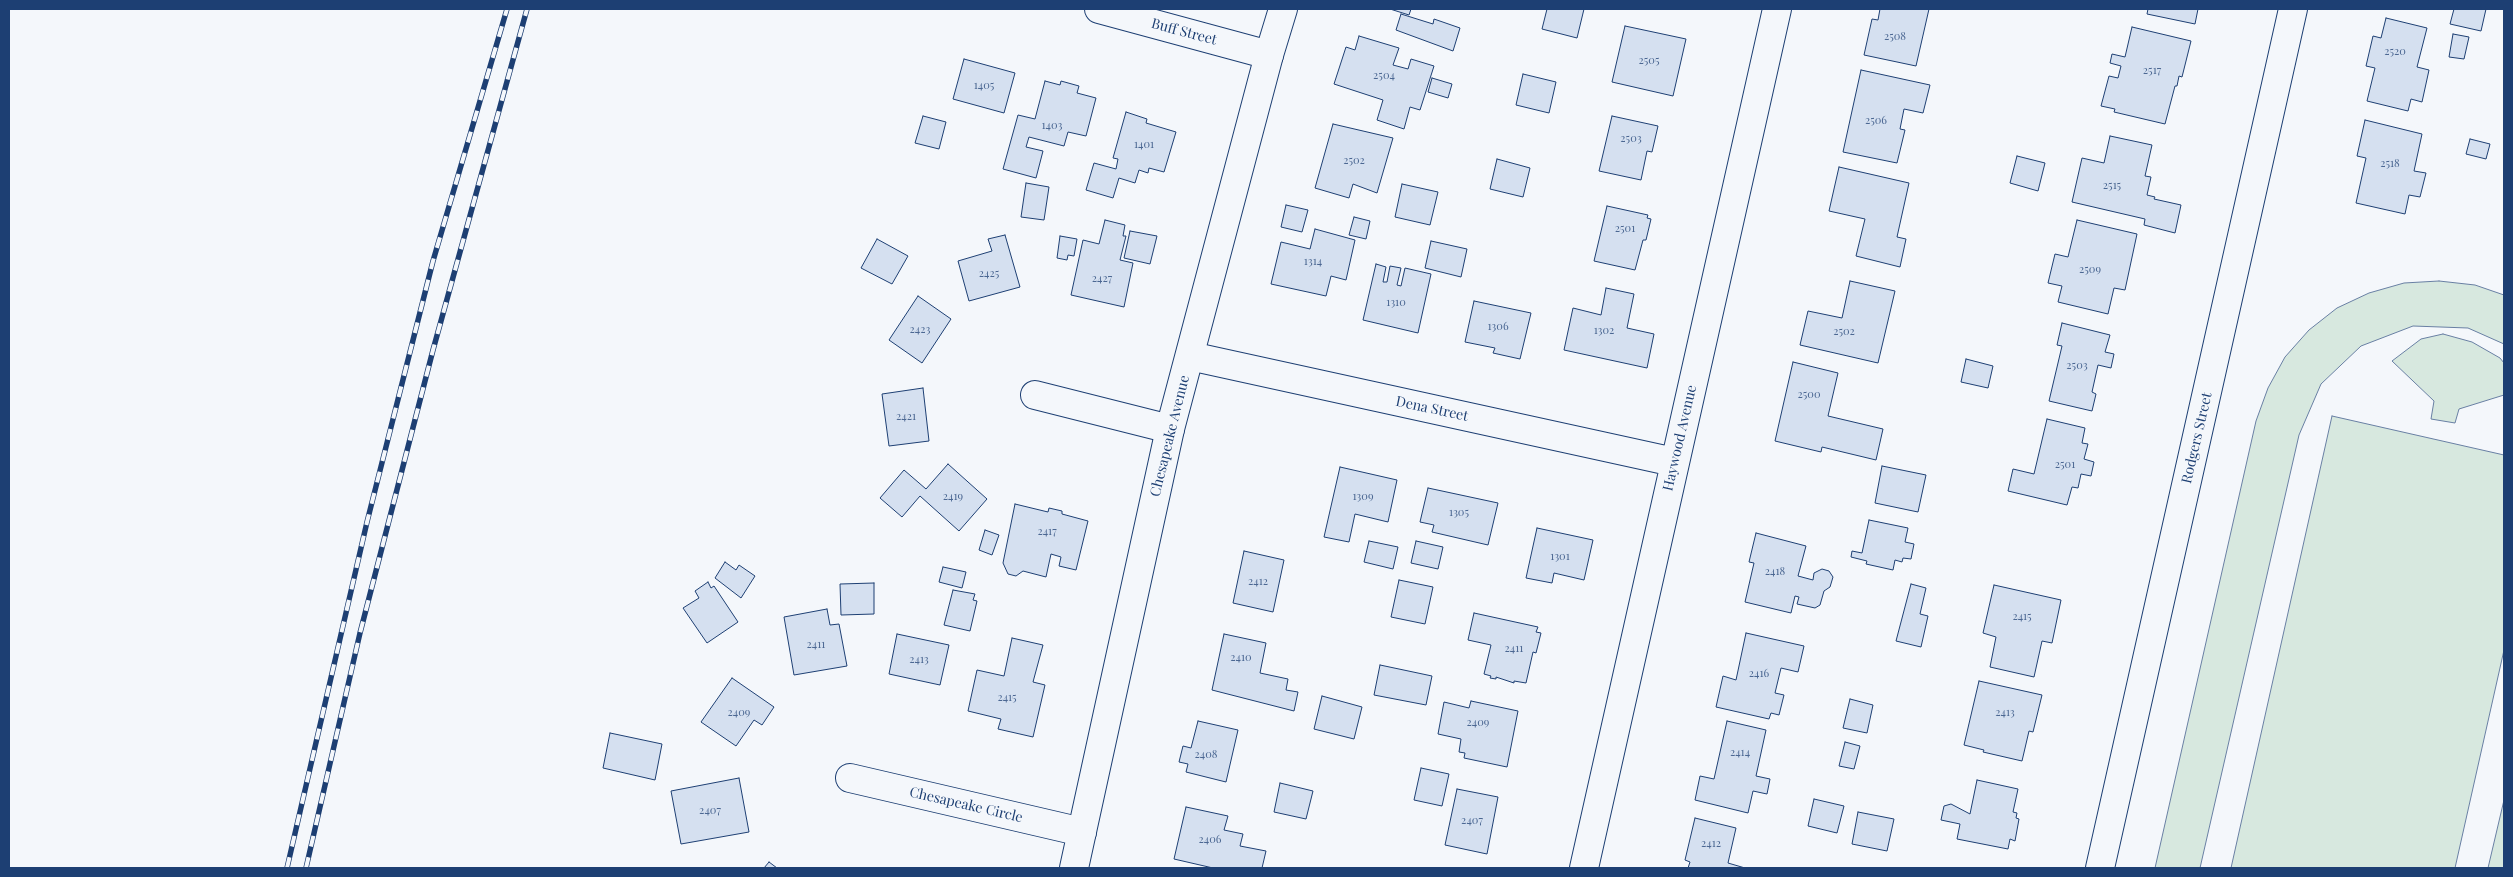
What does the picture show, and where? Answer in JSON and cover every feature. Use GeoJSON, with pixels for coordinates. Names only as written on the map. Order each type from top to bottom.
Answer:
{"type":"FeatureCollection","features":[{"type":"Feature","properties":{"kind":"street","name":"Buff Street"},"geometry":{"type":"LineString","coordinates":[[1099,9],[1269,55]]}},
{"type":"Feature","properties":{"kind":"street","name":"Chesapeake Avenue"},"geometry":{"type":"LineString","coordinates":[[1074,868],[1170,429],[1269,55],[1284,9]]}},
{"type":"Feature","properties":{"kind":"street","name":"Haywood Avenue"},"geometry":{"type":"LineString","coordinates":[[1584,868],[1674,462],[1778,9]]}},
{"type":"Feature","properties":{"kind":"street","name":"Rodgers Street"},"geometry":{"type":"LineString","coordinates":[[2100,868],[2294,9]]}},
{"type":"Feature","properties":{"kind":"street","name":"Dena Street"},"geometry":{"type":"LineString","coordinates":[[1190,356],[1674,462]]}},
{"type":"Feature","properties":{"kind":"street"},"geometry":{"type":"LineString","coordinates":[[1035,394],[1170,429]]}},
{"type":"Feature","properties":{"kind":"street","name":"Chesapeake Circle"},"geometry":{"type":"LineString","coordinates":[[850,778],[1082,832]]}},
{"type":"Feature","properties":{"kind":"shaded area"},"geometry":{"type":"Polygon","coordinates":[[[2439,281],[2475,285],[2504,295],[2504,344],[2468,328],[2413,326],[2361,346],[2321,384],[2299,435],[2200,868],[2155,868],[2256,421],[2268,388],[2285,357],[2309,330],[2337,308],[2369,293],[2404,283],[2439,281]]]}},
{"type":"Feature","properties":{"kind":"shaded area"},"geometry":{"type":"Polygon","coordinates":[[[2443,334],[2472,342],[2500,358],[2504,363],[2504,395],[2459,409],[2455,423],[2431,419],[2434,401],[2392,361],[2421,339],[2443,334]]]}},
{"type":"Feature","properties":{"kind":"shaded area"},"geometry":{"type":"Polygon","coordinates":[[[2332,416],[2504,455],[2504,650],[2455,868],[2231,868],[2332,416]]]}},
{"type":"Feature","properties":{"kind":"shaded area"},"geometry":{"type":"Polygon","coordinates":[[[2504,800],[2504,868],[2488,868],[2504,800]]]}},
{"type":"Feature","properties":{"kind":"building"},"geometry":{"type":"Polygon","coordinates":[[[1390,9],[1411,9],[1409,15],[1390,9]]]}},
{"type":"Feature","properties":{"kind":"building"},"geometry":{"type":"Polygon","coordinates":[[[1547,9],[1584,9],[1577,38],[1542,29],[1547,9]]]}},
{"type":"Feature","properties":{"kind":"building"},"geometry":{"type":"Polygon","coordinates":[[[1880,9],[1929,9],[1916,66],[1864,55],[1872,19],[1878,20],[1880,9]]]}},
{"type":"Feature","properties":{"kind":"building"},"geometry":{"type":"Polygon","coordinates":[[[2148,9],[2198,9],[2195,24],[2147,14],[2148,9]]]}},
{"type":"Feature","properties":{"kind":"building"},"geometry":{"type":"Polygon","coordinates":[[[2454,9],[2486,9],[2481,31],[2450,24],[2454,9]]]}},
{"type":"Feature","properties":{"kind":"building"},"geometry":{"type":"Polygon","coordinates":[[[1401,14],[1433,24],[1434,19],[1460,28],[1453,51],[1396,30],[1401,14]]]}},
{"type":"Feature","properties":{"kind":"building"},"geometry":{"type":"Polygon","coordinates":[[[2386,18],[2427,28],[2417,67],[2429,70],[2422,102],[2411,99],[2408,111],[2367,101],[2375,68],[2366,66],[2373,36],[2381,38],[2386,18]]]}},
{"type":"Feature","properties":{"kind":"building"},"geometry":{"type":"Polygon","coordinates":[[[1625,26],[1686,39],[1673,96],[1612,82],[1625,26]]]}},
{"type":"Feature","properties":{"kind":"building"},"geometry":{"type":"Polygon","coordinates":[[[2132,27],[2191,41],[2182,77],[2179,76],[2177,86],[2175,86],[2165,124],[2114,112],[2115,109],[2101,106],[2109,76],[2118,78],[2121,66],[2110,63],[2112,54],[2125,57],[2132,27]]]}},
{"type":"Feature","properties":{"kind":"building"},"geometry":{"type":"Polygon","coordinates":[[[2453,34],[2469,37],[2464,59],[2449,57],[2453,34]]]}},
{"type":"Feature","properties":{"kind":"building"},"geometry":{"type":"Polygon","coordinates":[[[1359,36],[1399,48],[1393,65],[1408,69],[1411,59],[1434,66],[1420,110],[1410,107],[1404,129],[1377,120],[1383,100],[1334,84],[1346,47],[1355,50],[1359,36]]]}},
{"type":"Feature","properties":{"kind":"building"},"geometry":{"type":"Polygon","coordinates":[[[964,59],[1015,73],[1004,113],[953,99],[964,59]]]}},
{"type":"Feature","properties":{"kind":"building"},"geometry":{"type":"Polygon","coordinates":[[[1861,70],[1930,85],[1923,113],[1904,109],[1900,129],[1905,130],[1897,163],[1843,152],[1861,70]]]}},
{"type":"Feature","properties":{"kind":"building"},"geometry":{"type":"Polygon","coordinates":[[[1523,74],[1556,82],[1549,113],[1516,105],[1523,74]]]}},
{"type":"Feature","properties":{"kind":"building"},"geometry":{"type":"Polygon","coordinates":[[[1432,78],[1452,84],[1448,98],[1428,92],[1432,78]]]}},
{"type":"Feature","properties":{"kind":"building"},"geometry":{"type":"Polygon","coordinates":[[[1045,81],[1060,85],[1061,81],[1079,86],[1077,93],[1096,98],[1086,136],[1068,132],[1064,146],[1029,137],[1026,147],[1043,151],[1036,178],[1003,169],[1018,115],[1035,119],[1045,81]]]}},
{"type":"Feature","properties":{"kind":"building"},"geometry":{"type":"Polygon","coordinates":[[[1126,112],[1147,119],[1146,123],[1176,132],[1164,172],[1149,168],[1148,173],[1139,170],[1135,183],[1119,178],[1113,198],[1086,190],[1094,163],[1116,169],[1118,159],[1113,158],[1126,112]]]}},
{"type":"Feature","properties":{"kind":"building"},"geometry":{"type":"Polygon","coordinates":[[[923,116],[946,122],[939,149],[915,143],[923,116]]]}},
{"type":"Feature","properties":{"kind":"building"},"geometry":{"type":"Polygon","coordinates":[[[1612,116],[1658,126],[1652,152],[1647,151],[1641,180],[1599,171],[1612,116]]]}},
{"type":"Feature","properties":{"kind":"building"},"geometry":{"type":"Polygon","coordinates":[[[2365,120],[2422,134],[2414,171],[2426,173],[2420,197],[2409,195],[2405,214],[2356,203],[2366,158],[2357,156],[2365,120]]]}},
{"type":"Feature","properties":{"kind":"building"},"geometry":{"type":"Polygon","coordinates":[[[1333,124],[1393,138],[1377,193],[1353,184],[1349,198],[1315,188],[1333,124]]]}},
{"type":"Feature","properties":{"kind":"building"},"geometry":{"type":"Polygon","coordinates":[[[2110,136],[2152,145],[2145,176],[2151,177],[2147,195],[2155,197],[2154,199],[2181,205],[2175,233],[2144,225],[2145,219],[2072,202],[2082,158],[2104,163],[2110,136]]]}},
{"type":"Feature","properties":{"kind":"building"},"geometry":{"type":"Polygon","coordinates":[[[2470,139],[2490,144],[2486,159],[2466,154],[2470,139]]]}},
{"type":"Feature","properties":{"kind":"building"},"geometry":{"type":"Polygon","coordinates":[[[2017,156],[2045,163],[2038,191],[2010,183],[2017,156]]]}},
{"type":"Feature","properties":{"kind":"building"},"geometry":{"type":"Polygon","coordinates":[[[1497,159],[1530,168],[1523,197],[1490,189],[1497,159]]]}},
{"type":"Feature","properties":{"kind":"building"},"geometry":{"type":"Polygon","coordinates":[[[1839,167],[1909,183],[1897,237],[1906,239],[1900,267],[1856,256],[1865,219],[1829,211],[1839,167]]]}},
{"type":"Feature","properties":{"kind":"building"},"geometry":{"type":"Polygon","coordinates":[[[1026,183],[1049,187],[1044,220],[1021,217],[1026,183]]]}},
{"type":"Feature","properties":{"kind":"building"},"geometry":{"type":"Polygon","coordinates":[[[1402,184],[1438,192],[1430,225],[1395,217],[1402,184]]]}},
{"type":"Feature","properties":{"kind":"building"},"geometry":{"type":"Polygon","coordinates":[[[1286,205],[1308,210],[1302,232],[1281,227],[1286,205]]]}},
{"type":"Feature","properties":{"kind":"building"},"geometry":{"type":"Polygon","coordinates":[[[1607,206],[1648,215],[1647,218],[1651,219],[1646,240],[1643,240],[1635,270],[1594,261],[1607,206]]]}},
{"type":"Feature","properties":{"kind":"building"},"geometry":{"type":"Polygon","coordinates":[[[1354,217],[1370,221],[1366,239],[1349,235],[1354,217]]]}},
{"type":"Feature","properties":{"kind":"building"},"geometry":{"type":"Polygon","coordinates":[[[1105,220],[1125,225],[1123,236],[1126,236],[1120,260],[1133,263],[1124,307],[1071,295],[1083,240],[1099,244],[1105,220]]]}},
{"type":"Feature","properties":{"kind":"building"},"geometry":{"type":"Polygon","coordinates":[[[2077,220],[2137,234],[2125,290],[2114,288],[2108,314],[2058,302],[2062,286],[2048,283],[2055,254],[2068,257],[2077,220]]]}},
{"type":"Feature","properties":{"kind":"building"},"geometry":{"type":"Polygon","coordinates":[[[1315,229],[1355,240],[1346,280],[1331,276],[1326,296],[1271,284],[1281,242],[1310,249],[1315,229]]]}},
{"type":"Feature","properties":{"kind":"building"},"geometry":{"type":"Polygon","coordinates":[[[1130,231],[1157,236],[1150,264],[1124,258],[1130,231]]]}},
{"type":"Feature","properties":{"kind":"building"},"geometry":{"type":"Polygon","coordinates":[[[1005,235],[1020,287],[969,301],[958,261],[992,251],[988,239],[1005,235]]]}},
{"type":"Feature","properties":{"kind":"building"},"geometry":{"type":"Polygon","coordinates":[[[1060,236],[1077,239],[1074,256],[1068,255],[1067,260],[1057,258],[1060,236]]]}},
{"type":"Feature","properties":{"kind":"building"},"geometry":{"type":"Polygon","coordinates":[[[877,239],[908,256],[892,284],[861,268],[877,239]]]}},
{"type":"Feature","properties":{"kind":"building"},"geometry":{"type":"Polygon","coordinates":[[[1431,241],[1467,249],[1461,277],[1425,268],[1431,241]]]}},
{"type":"Feature","properties":{"kind":"building"},"geometry":{"type":"Polygon","coordinates":[[[1376,264],[1386,267],[1383,282],[1387,282],[1390,266],[1401,268],[1397,285],[1401,286],[1405,268],[1431,274],[1418,333],[1363,320],[1376,264]]]}},
{"type":"Feature","properties":{"kind":"building"},"geometry":{"type":"Polygon","coordinates":[[[1850,281],[1895,291],[1878,363],[1800,345],[1808,311],[1842,318],[1850,281]]]}},
{"type":"Feature","properties":{"kind":"building"},"geometry":{"type":"Polygon","coordinates":[[[1606,288],[1634,294],[1627,328],[1654,334],[1647,368],[1564,350],[1573,308],[1601,315],[1606,288]]]}},
{"type":"Feature","properties":{"kind":"building"},"geometry":{"type":"Polygon","coordinates":[[[918,296],[951,319],[922,363],[889,340],[918,296]]]}},
{"type":"Feature","properties":{"kind":"building"},"geometry":{"type":"Polygon","coordinates":[[[1474,301],[1531,313],[1520,359],[1493,353],[1495,348],[1465,342],[1474,301]]]}},
{"type":"Feature","properties":{"kind":"building"},"geometry":{"type":"Polygon","coordinates":[[[2062,323],[2110,335],[2105,352],[2114,354],[2111,368],[2098,365],[2092,392],[2096,394],[2092,411],[2049,401],[2062,346],[2057,345],[2062,323]]]}},
{"type":"Feature","properties":{"kind":"building"},"geometry":{"type":"Polygon","coordinates":[[[1966,359],[1993,366],[1988,388],[1961,382],[1966,359]]]}},
{"type":"Feature","properties":{"kind":"building"},"geometry":{"type":"Polygon","coordinates":[[[1793,362],[1838,373],[1828,416],[1883,429],[1876,460],[1822,447],[1821,452],[1775,441],[1793,362]]]}},
{"type":"Feature","properties":{"kind":"building"},"geometry":{"type":"Polygon","coordinates":[[[923,388],[929,441],[889,446],[882,394],[923,388]]]}},
{"type":"Feature","properties":{"kind":"building"},"geometry":{"type":"Polygon","coordinates":[[[2047,419],[2085,428],[2082,443],[2088,444],[2084,459],[2094,462],[2091,476],[2081,474],[2078,488],[2072,487],[2067,505],[2008,491],[2013,469],[2034,474],[2047,419]]]}},
{"type":"Feature","properties":{"kind":"building"},"geometry":{"type":"Polygon","coordinates":[[[948,464],[987,499],[959,531],[920,496],[902,517],[880,498],[904,470],[926,489],[948,464]]]}},
{"type":"Feature","properties":{"kind":"building"},"geometry":{"type":"Polygon","coordinates":[[[1882,466],[1926,475],[1918,512],[1875,503],[1882,466]]]}},
{"type":"Feature","properties":{"kind":"building"},"geometry":{"type":"Polygon","coordinates":[[[1340,467],[1397,480],[1388,522],[1355,514],[1349,542],[1324,537],[1340,467]]]}},
{"type":"Feature","properties":{"kind":"building"},"geometry":{"type":"Polygon","coordinates":[[[1428,488],[1498,503],[1488,545],[1432,532],[1434,525],[1420,522],[1428,488]]]}},
{"type":"Feature","properties":{"kind":"building"},"geometry":{"type":"Polygon","coordinates":[[[1015,504],[1048,512],[1049,508],[1062,511],[1062,514],[1088,521],[1076,570],[1059,566],[1061,557],[1051,554],[1046,577],[1023,571],[1016,576],[1008,574],[1003,563],[1015,504]]]}},
{"type":"Feature","properties":{"kind":"building"},"geometry":{"type":"Polygon","coordinates":[[[1869,520],[1908,528],[1905,542],[1914,544],[1911,559],[1903,558],[1902,562],[1895,560],[1893,570],[1866,564],[1867,561],[1851,557],[1852,551],[1862,553],[1869,520]]]}},
{"type":"Feature","properties":{"kind":"building"},"geometry":{"type":"Polygon","coordinates":[[[1537,528],[1593,540],[1584,580],[1554,573],[1552,583],[1526,578],[1537,528]]]}},
{"type":"Feature","properties":{"kind":"building"},"geometry":{"type":"Polygon","coordinates":[[[985,530],[999,535],[992,555],[979,550],[985,530]]]}},
{"type":"Feature","properties":{"kind":"building"},"geometry":{"type":"Polygon","coordinates":[[[1756,533],[1806,546],[1798,576],[1813,580],[1814,573],[1822,569],[1829,571],[1833,577],[1830,587],[1824,591],[1820,605],[1815,608],[1797,604],[1799,597],[1795,596],[1791,613],[1745,602],[1754,563],[1749,562],[1756,533]]]}},
{"type":"Feature","properties":{"kind":"building"},"geometry":{"type":"Polygon","coordinates":[[[1369,541],[1398,547],[1393,569],[1364,562],[1369,541]]]}},
{"type":"Feature","properties":{"kind":"building"},"geometry":{"type":"Polygon","coordinates":[[[1416,541],[1443,547],[1438,569],[1411,563],[1416,541]]]}},
{"type":"Feature","properties":{"kind":"building"},"geometry":{"type":"Polygon","coordinates":[[[1244,551],[1284,560],[1273,612],[1233,603],[1244,551]]]}},
{"type":"Feature","properties":{"kind":"building"},"geometry":{"type":"Polygon","coordinates":[[[725,562],[736,570],[739,565],[755,576],[741,598],[715,578],[725,562]]]}},
{"type":"Feature","properties":{"kind":"building"},"geometry":{"type":"Polygon","coordinates":[[[943,567],[966,572],[962,588],[939,582],[943,567]]]}},
{"type":"Feature","properties":{"kind":"building"},"geometry":{"type":"Polygon","coordinates":[[[1399,580],[1433,587],[1425,624],[1391,617],[1399,580]]]}},
{"type":"Feature","properties":{"kind":"building"},"geometry":{"type":"Polygon","coordinates":[[[708,582],[711,588],[714,586],[738,622],[707,643],[683,608],[699,598],[695,591],[708,582]]]}},
{"type":"Feature","properties":{"kind":"building"},"geometry":{"type":"Polygon","coordinates":[[[874,583],[874,614],[841,615],[840,584],[874,583]]]}},
{"type":"Feature","properties":{"kind":"building"},"geometry":{"type":"Polygon","coordinates":[[[1911,584],[1926,588],[1920,614],[1928,616],[1921,647],[1896,641],[1911,584]]]}},
{"type":"Feature","properties":{"kind":"building"},"geometry":{"type":"Polygon","coordinates":[[[1994,585],[2061,600],[2052,643],[2042,641],[2034,677],[1990,667],[1996,637],[1983,633],[1994,585]]]}},
{"type":"Feature","properties":{"kind":"building"},"geometry":{"type":"Polygon","coordinates":[[[953,590],[975,594],[973,600],[977,601],[970,631],[944,625],[953,590]]]}},
{"type":"Feature","properties":{"kind":"building"},"geometry":{"type":"Polygon","coordinates":[[[827,609],[830,625],[839,624],[847,666],[794,675],[784,617],[827,609]]]}},
{"type":"Feature","properties":{"kind":"building"},"geometry":{"type":"Polygon","coordinates":[[[1474,613],[1538,627],[1536,632],[1541,633],[1536,653],[1533,652],[1526,683],[1514,681],[1514,683],[1496,677],[1496,679],[1490,678],[1491,676],[1484,674],[1491,645],[1468,640],[1474,613]]]}},
{"type":"Feature","properties":{"kind":"building"},"geometry":{"type":"Polygon","coordinates":[[[1746,633],[1804,646],[1798,672],[1781,668],[1775,693],[1784,695],[1779,715],[1771,713],[1769,719],[1716,707],[1723,676],[1736,680],[1746,633]]]}},
{"type":"Feature","properties":{"kind":"building"},"geometry":{"type":"Polygon","coordinates":[[[897,634],[949,645],[940,685],[889,674],[897,634]]]}},
{"type":"Feature","properties":{"kind":"building"},"geometry":{"type":"Polygon","coordinates":[[[1224,634],[1266,643],[1260,673],[1288,679],[1286,690],[1298,692],[1294,711],[1212,690],[1224,634]]]}},
{"type":"Feature","properties":{"kind":"building"},"geometry":{"type":"Polygon","coordinates":[[[1012,638],[1043,645],[1033,682],[1045,685],[1033,737],[998,729],[1001,719],[968,711],[977,670],[1004,676],[1012,638]]]}},
{"type":"Feature","properties":{"kind":"building"},"geometry":{"type":"Polygon","coordinates":[[[1380,665],[1432,676],[1426,705],[1374,695],[1380,665]]]}},
{"type":"Feature","properties":{"kind":"building"},"geometry":{"type":"Polygon","coordinates":[[[732,678],[774,707],[762,725],[754,720],[736,746],[701,722],[732,678]]]}},
{"type":"Feature","properties":{"kind":"building"},"geometry":{"type":"Polygon","coordinates":[[[1979,681],[2042,695],[2033,732],[2029,731],[2022,761],[1983,752],[1984,750],[1964,745],[1979,681]]]}},
{"type":"Feature","properties":{"kind":"building"},"geometry":{"type":"Polygon","coordinates":[[[1322,696],[1362,707],[1354,739],[1314,729],[1322,696]]]}},
{"type":"Feature","properties":{"kind":"building"},"geometry":{"type":"Polygon","coordinates":[[[1850,699],[1873,705],[1867,733],[1843,728],[1850,699]]]}},
{"type":"Feature","properties":{"kind":"building"},"geometry":{"type":"Polygon","coordinates":[[[1471,701],[1518,711],[1507,767],[1464,758],[1465,753],[1459,752],[1461,739],[1438,734],[1444,702],[1469,708],[1471,701]]]}},
{"type":"Feature","properties":{"kind":"building"},"geometry":{"type":"Polygon","coordinates":[[[1198,721],[1238,730],[1226,782],[1186,772],[1188,764],[1179,762],[1183,746],[1191,748],[1198,721]]]}},
{"type":"Feature","properties":{"kind":"building"},"geometry":{"type":"Polygon","coordinates":[[[1727,721],[1766,730],[1756,776],[1770,779],[1767,794],[1753,791],[1748,813],[1695,800],[1700,776],[1714,779],[1727,721]]]}},
{"type":"Feature","properties":{"kind":"building"},"geometry":{"type":"Polygon","coordinates":[[[610,733],[662,744],[655,780],[603,768],[610,733]]]}},
{"type":"Feature","properties":{"kind":"building"},"geometry":{"type":"Polygon","coordinates":[[[1845,742],[1860,746],[1854,769],[1839,766],[1845,742]]]}},
{"type":"Feature","properties":{"kind":"building"},"geometry":{"type":"Polygon","coordinates":[[[1421,768],[1449,774],[1442,806],[1414,800],[1421,768]]]}},
{"type":"Feature","properties":{"kind":"building"},"geometry":{"type":"Polygon","coordinates":[[[739,778],[749,832],[681,844],[671,791],[739,778]]]}},
{"type":"Feature","properties":{"kind":"building"},"geometry":{"type":"Polygon","coordinates":[[[1977,780],[2018,789],[2013,812],[2017,813],[2016,818],[2019,819],[2015,841],[2010,839],[2008,849],[1957,839],[1960,824],[1941,820],[1944,806],[1951,804],[1970,814],[1977,780]]]}},
{"type":"Feature","properties":{"kind":"building"},"geometry":{"type":"Polygon","coordinates":[[[1280,783],[1313,791],[1306,819],[1274,812],[1280,783]]]}},
{"type":"Feature","properties":{"kind":"building"},"geometry":{"type":"Polygon","coordinates":[[[1457,789],[1498,797],[1487,854],[1445,845],[1457,789]]]}},
{"type":"Feature","properties":{"kind":"building"},"geometry":{"type":"Polygon","coordinates":[[[1814,799],[1844,806],[1837,833],[1808,826],[1814,799]]]}},
{"type":"Feature","properties":{"kind":"building"},"geometry":{"type":"Polygon","coordinates":[[[1186,807],[1228,816],[1224,830],[1243,834],[1240,846],[1266,851],[1262,868],[1213,868],[1174,859],[1186,807]]]}},
{"type":"Feature","properties":{"kind":"building"},"geometry":{"type":"Polygon","coordinates":[[[1858,812],[1894,819],[1887,851],[1852,844],[1858,812]]]}},
{"type":"Feature","properties":{"kind":"building"},"geometry":{"type":"Polygon","coordinates":[[[1695,818],[1736,828],[1728,863],[1745,868],[1688,868],[1690,862],[1685,860],[1695,818]]]}},
{"type":"Feature","properties":{"kind":"building"},"geometry":{"type":"Polygon","coordinates":[[[769,862],[777,868],[764,868],[769,862]]]}},
{"type":"Feature","properties":{"kind":"railway"},"geometry":{"type":"LineString","coordinates":[[287,868],[367,522],[433,261],[507,9]]}},
{"type":"Feature","properties":{"kind":"railway"},"geometry":{"type":"LineString","coordinates":[[306,868],[360,633],[433,350],[527,9]]}}]}
